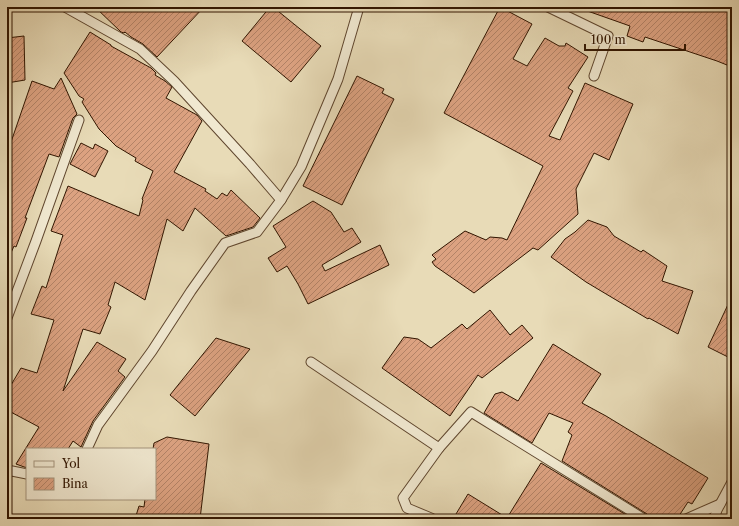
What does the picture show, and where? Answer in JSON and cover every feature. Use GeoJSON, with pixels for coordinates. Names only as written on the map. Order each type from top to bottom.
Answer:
{"type":"FeatureCollection","features":[{"type":"Feature","properties":{"kind":"street"},"geometry":{"type":"LineString","coordinates":[[65,7],[140,49],[174,81],[282,200]]}},
{"type":"Feature","properties":{"kind":"street"},"geometry":{"type":"LineString","coordinates":[[87,448],[98,425],[152,351],[191,291],[225,243],[257,232],[282,200],[301,167],[338,79],[359,7]]}},
{"type":"Feature","properties":{"kind":"street"},"geometry":{"type":"LineString","coordinates":[[548,7],[608,36],[594,76]]}},
{"type":"Feature","properties":{"kind":"street"},"geometry":{"type":"LineString","coordinates":[[7,318],[79,120]]}},
{"type":"Feature","properties":{"kind":"street"},"geometry":{"type":"LineString","coordinates":[[311,362],[439,448]]}},
{"type":"Feature","properties":{"kind":"street"},"geometry":{"type":"LineString","coordinates":[[431,519],[407,508],[403,498],[439,448],[471,412],[644,519]]}},
{"type":"Feature","properties":{"kind":"street"},"geometry":{"type":"LineString","coordinates":[[7,470],[26,474]]}},
{"type":"Feature","properties":{"kind":"street"},"geometry":{"type":"LineString","coordinates":[[714,519],[717,510],[732,482]]}},
{"type":"Feature","properties":{"kind":"street"},"geometry":{"type":"LineString","coordinates":[[686,519],[720,504]]}},
{"type":"Feature","properties":{"kind":"building"},"geometry":{"type":"Polygon","coordinates":[[[95,7],[204,7],[157,57],[143,44],[125,32],[121,32],[95,7]]]}},
{"type":"Feature","properties":{"kind":"building"},"geometry":{"type":"Polygon","coordinates":[[[270,7],[273,7],[321,46],[291,82],[242,41],[270,7]]]}},
{"type":"Feature","properties":{"kind":"building"},"geometry":{"type":"Polygon","coordinates":[[[500,7],[532,24],[513,59],[527,66],[545,38],[559,46],[565,46],[566,43],[588,57],[568,88],[573,91],[549,136],[560,140],[585,83],[633,104],[609,160],[594,153],[576,189],[578,214],[538,250],[533,248],[474,293],[435,266],[432,262],[436,259],[432,255],[465,231],[486,240],[490,237],[507,240],[543,166],[444,113],[500,7]]]}},
{"type":"Feature","properties":{"kind":"building"},"geometry":{"type":"Polygon","coordinates":[[[579,7],[732,7],[732,67],[645,37],[643,42],[627,36],[630,26],[579,7]]]}},
{"type":"Feature","properties":{"kind":"building"},"geometry":{"type":"Polygon","coordinates":[[[90,32],[111,46],[151,68],[156,73],[155,75],[172,87],[166,98],[197,115],[202,121],[174,172],[206,189],[205,191],[217,199],[222,193],[227,196],[231,190],[260,218],[253,227],[226,236],[195,208],[183,231],[167,219],[145,300],[115,282],[108,305],[111,307],[100,334],[83,329],[63,391],[97,342],[126,359],[118,371],[125,377],[93,421],[81,447],[73,441],[69,448],[26,448],[26,468],[16,464],[39,427],[7,410],[7,383],[11,385],[21,368],[37,373],[54,320],[31,314],[42,286],[46,288],[63,235],[51,231],[68,186],[139,216],[142,199],[153,171],[135,161],[136,158],[116,146],[99,129],[82,102],[84,99],[79,96],[64,73],[90,32]]]}},
{"type":"Feature","properties":{"kind":"building"},"geometry":{"type":"Polygon","coordinates":[[[24,36],[25,80],[7,83],[7,38],[24,36]]]}},
{"type":"Feature","properties":{"kind":"building"},"geometry":{"type":"Polygon","coordinates":[[[357,76],[384,89],[382,93],[394,99],[342,205],[303,186],[357,76]]]}},
{"type":"Feature","properties":{"kind":"building"},"geometry":{"type":"Polygon","coordinates":[[[61,78],[77,114],[73,118],[59,157],[49,154],[25,218],[27,218],[16,247],[14,246],[7,262],[7,143],[10,145],[32,81],[54,89],[61,78]]]}},
{"type":"Feature","properties":{"kind":"building"},"geometry":{"type":"Polygon","coordinates":[[[81,143],[93,149],[95,144],[108,151],[95,177],[70,164],[81,143]]]}},
{"type":"Feature","properties":{"kind":"building"},"geometry":{"type":"Polygon","coordinates":[[[313,201],[331,212],[344,232],[352,228],[361,242],[322,265],[325,271],[380,245],[389,265],[308,304],[287,266],[277,272],[268,258],[286,247],[273,226],[313,201]]]}},
{"type":"Feature","properties":{"kind":"building"},"geometry":{"type":"Polygon","coordinates":[[[588,220],[607,227],[614,236],[641,252],[643,250],[667,266],[662,281],[693,291],[678,334],[649,318],[648,319],[586,282],[551,257],[565,239],[588,220]]]}},
{"type":"Feature","properties":{"kind":"building"},"geometry":{"type":"Polygon","coordinates":[[[732,296],[732,359],[708,347],[732,296]]]}},
{"type":"Feature","properties":{"kind":"building"},"geometry":{"type":"Polygon","coordinates":[[[490,310],[510,335],[522,325],[533,338],[482,378],[478,375],[450,416],[382,368],[404,337],[418,339],[431,348],[462,324],[467,329],[490,310]]]}},
{"type":"Feature","properties":{"kind":"building"},"geometry":{"type":"Polygon","coordinates":[[[216,338],[250,349],[195,416],[170,395],[216,338]]]}},
{"type":"Feature","properties":{"kind":"building"},"geometry":{"type":"Polygon","coordinates":[[[553,344],[601,374],[582,403],[708,478],[692,504],[688,502],[677,519],[650,519],[647,514],[562,461],[572,435],[568,432],[573,423],[549,413],[532,443],[484,413],[495,394],[502,392],[518,401],[553,344]]]}},
{"type":"Feature","properties":{"kind":"building"},"geometry":{"type":"Polygon","coordinates":[[[167,437],[209,444],[200,519],[135,519],[139,506],[144,507],[145,500],[156,500],[156,448],[153,448],[154,443],[167,437]]]}},
{"type":"Feature","properties":{"kind":"building"},"geometry":{"type":"Polygon","coordinates":[[[541,463],[633,519],[453,519],[468,494],[507,518],[541,463]]]}}]}
